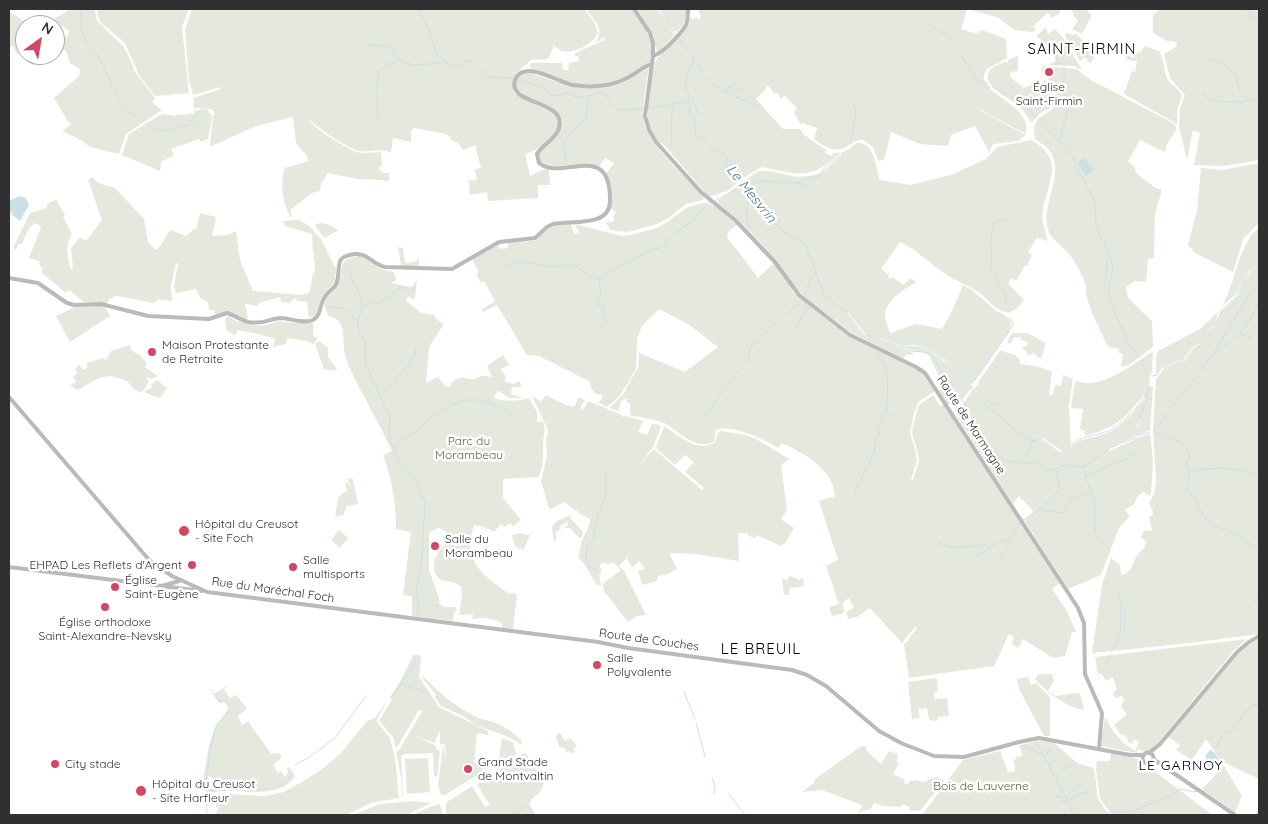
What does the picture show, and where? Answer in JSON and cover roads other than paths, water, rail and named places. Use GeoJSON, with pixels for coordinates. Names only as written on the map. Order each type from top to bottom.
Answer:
{"type":"FeatureCollection","features":[{"type":"Feature","properties":{"kind":"main road","name":"Route de Marmagne"},"geometry":{"type":"LineString","coordinates":[[634,9],[650,33],[654,46],[645,116],[650,133],[701,192],[736,221],[776,262],[799,295],[850,335],[916,367],[928,376],[1082,616],[1084,623],[1085,674],[1102,714],[1099,749]]}},
{"type":"Feature","properties":{"kind":"main road"},"geometry":{"type":"LineString","coordinates":[[653,56],[662,52],[677,36],[686,23],[688,9]]}},
{"type":"Feature","properties":{"kind":"main road"},"geometry":{"type":"LineString","coordinates":[[9,278],[38,283],[67,303],[74,305],[101,304],[147,316],[209,319],[227,313],[248,322],[263,323],[280,318],[307,321],[316,318],[319,314],[324,297],[334,288],[337,282],[339,262],[346,256],[364,254],[377,264],[386,267],[455,268],[499,242],[535,238],[547,226],[552,224],[597,220],[604,216],[610,201],[608,184],[604,174],[599,169],[586,166],[547,168],[538,161],[538,152],[556,135],[560,121],[557,115],[549,108],[522,97],[515,83],[518,75],[524,71],[532,70],[568,84],[595,86],[620,81],[652,64]]}},
{"type":"Feature","properties":{"kind":"main road","name":"Rue du Maréchal Foch"},"geometry":{"type":"LineString","coordinates":[[9,398],[150,561],[181,581],[207,592],[436,621]]}},
{"type":"Feature","properties":{"kind":"main road"},"geometry":{"type":"LineString","coordinates":[[9,567],[207,592]]}},
{"type":"Feature","properties":{"kind":"main road"},"geometry":{"type":"LineString","coordinates":[[164,571],[175,588]]}},
{"type":"Feature","properties":{"kind":"main road"},"geometry":{"type":"LineString","coordinates":[[158,586],[181,581]]}},
{"type":"Feature","properties":{"kind":"main road","name":"Route de Couches"},"geometry":{"type":"LineString","coordinates":[[436,621],[792,670],[812,677],[826,686],[879,731],[922,752],[939,757],[964,758],[1039,738],[1144,757]]}},
{"type":"Feature","properties":{"kind":"main road"},"geometry":{"type":"LineString","coordinates":[[1144,757],[1147,764],[1160,744],[1236,652],[1259,636]]}},
{"type":"Feature","properties":{"kind":"main road"},"geometry":{"type":"LineString","coordinates":[[1144,757],[1152,758],[1160,763],[1235,815]]}},
{"type":"Feature","properties":{"kind":"waterway"},"geometry":{"type":"LineString","coordinates":[[80,9],[82,19],[80,22],[86,41],[98,56],[114,91],[124,107],[140,119]]}},
{"type":"Feature","properties":{"kind":"waterway"},"geometry":{"type":"LineString","coordinates":[[417,9],[428,28],[438,56],[448,63]]}},
{"type":"Feature","properties":{"kind":"waterway","name":"Le Mesvrin"},"geometry":{"type":"LineString","coordinates":[[656,9],[667,21],[693,58],[693,63],[687,73],[685,88],[689,94],[690,113],[694,117],[696,135],[714,150],[724,153],[727,159],[726,168],[741,181],[776,225],[794,238],[805,243],[824,295],[847,313],[864,335],[901,347],[923,347],[940,357],[959,372],[990,409],[1015,430],[1032,441],[1043,440],[1060,453],[1066,451],[1076,441],[1108,431],[1120,423],[1139,405],[1150,386]]}},
{"type":"Feature","properties":{"kind":"waterway"},"geometry":{"type":"LineString","coordinates":[[1245,9],[1251,17],[1259,21]]}},
{"type":"Feature","properties":{"kind":"waterway"},"geometry":{"type":"LineString","coordinates":[[931,26],[953,40]]}},
{"type":"Feature","properties":{"kind":"waterway"},"geometry":{"type":"LineString","coordinates":[[365,45],[386,46],[393,50],[399,60]]}},
{"type":"Feature","properties":{"kind":"waterway"},"geometry":{"type":"LineString","coordinates":[[1055,46],[1057,63],[1064,64]]}},
{"type":"Feature","properties":{"kind":"waterway"},"geometry":{"type":"LineString","coordinates":[[959,53],[976,78],[981,83],[986,82],[989,88]]}},
{"type":"Feature","properties":{"kind":"waterway"},"geometry":{"type":"LineString","coordinates":[[377,117],[379,72],[387,65],[399,60],[413,65],[446,63],[457,67],[466,61],[472,60],[486,77],[514,78]]}},
{"type":"Feature","properties":{"kind":"waterway"},"geometry":{"type":"LineString","coordinates":[[1208,60],[1220,62],[1230,69],[1237,80],[1240,91],[1249,100]]}},
{"type":"Feature","properties":{"kind":"waterway"},"geometry":{"type":"LineString","coordinates":[[693,61],[705,77],[717,87],[737,98],[759,106]]}},
{"type":"Feature","properties":{"kind":"waterway"},"geometry":{"type":"LineString","coordinates":[[1061,142],[1060,138],[1070,103],[1061,86],[1064,80],[1064,67]]}},
{"type":"Feature","properties":{"kind":"waterway"},"geometry":{"type":"LineString","coordinates":[[518,80],[546,89],[548,95],[556,96],[568,92],[574,97],[578,97],[605,93],[610,103],[618,109],[644,108]]}},
{"type":"Feature","properties":{"kind":"waterway"},"geometry":{"type":"LineString","coordinates":[[723,90],[734,85]]}},
{"type":"Feature","properties":{"kind":"waterway"},"geometry":{"type":"LineString","coordinates":[[993,87],[1024,104],[1035,117]]}},
{"type":"Feature","properties":{"kind":"waterway"},"geometry":{"type":"LineString","coordinates":[[725,91],[742,88]]}},
{"type":"Feature","properties":{"kind":"waterway"},"geometry":{"type":"LineString","coordinates":[[1202,92],[1210,101],[1244,102],[1251,99],[1259,100]]}},
{"type":"Feature","properties":{"kind":"waterway"},"geometry":{"type":"LineString","coordinates":[[566,165],[566,157],[562,145],[572,131],[586,118],[589,95]]}},
{"type":"Feature","properties":{"kind":"waterway"},"geometry":{"type":"LineString","coordinates":[[691,97],[699,115]]}},
{"type":"Feature","properties":{"kind":"waterway"},"geometry":{"type":"LineString","coordinates":[[744,101],[748,98],[756,99]]}},
{"type":"Feature","properties":{"kind":"waterway"},"geometry":{"type":"LineString","coordinates":[[648,108],[689,102]]}},
{"type":"Feature","properties":{"kind":"waterway"},"geometry":{"type":"LineString","coordinates":[[674,104],[671,146],[678,154]]}},
{"type":"Feature","properties":{"kind":"waterway"},"geometry":{"type":"LineString","coordinates":[[851,142],[856,113],[854,104]]}},
{"type":"Feature","properties":{"kind":"waterway"},"geometry":{"type":"LineString","coordinates":[[146,123],[156,130],[171,130],[185,126],[203,110]]}},
{"type":"Feature","properties":{"kind":"waterway"},"geometry":{"type":"LineString","coordinates":[[1038,119],[1072,156],[1095,202],[1096,222],[1100,236],[1105,243],[1108,257],[1105,281],[1109,285]]}},
{"type":"Feature","properties":{"kind":"waterway"},"geometry":{"type":"LineString","coordinates":[[186,126],[197,123]]}},
{"type":"Feature","properties":{"kind":"waterway"},"geometry":{"type":"LineString","coordinates":[[746,185],[752,186],[758,181],[798,183],[806,178],[819,177],[825,167],[847,150]]}},
{"type":"Feature","properties":{"kind":"waterway"},"geometry":{"type":"LineString","coordinates":[[727,159],[739,166]]}},
{"type":"Feature","properties":{"kind":"waterway"},"geometry":{"type":"LineString","coordinates":[[799,183],[812,188]]}},
{"type":"Feature","properties":{"kind":"waterway"},"geometry":{"type":"LineString","coordinates":[[715,201],[743,184]]}},
{"type":"Feature","properties":{"kind":"waterway"},"geometry":{"type":"LineString","coordinates":[[749,229],[746,211],[753,197]]}},
{"type":"Feature","properties":{"kind":"waterway"},"geometry":{"type":"LineString","coordinates":[[505,266],[520,262],[547,267],[572,265],[592,277],[599,278],[651,250],[664,247],[672,236],[693,221],[707,203],[711,203]]}},
{"type":"Feature","properties":{"kind":"waterway"},"geometry":{"type":"LineString","coordinates":[[1006,219],[994,222],[990,245],[992,252],[991,268],[1004,293],[1007,304]]}},
{"type":"Feature","properties":{"kind":"waterway"},"geometry":{"type":"LineString","coordinates":[[1109,249],[1113,269],[1109,289],[1110,301],[1128,343],[1139,357]]}},
{"type":"Feature","properties":{"kind":"waterway","name":"Le Mesvrin"},"geometry":{"type":"LineString","coordinates":[[1152,376],[1157,375],[1163,367],[1183,360],[1195,348],[1201,345],[1205,332],[1215,326],[1222,310],[1236,297],[1244,277],[1259,265]]}},
{"type":"Feature","properties":{"kind":"waterway"},"geometry":{"type":"LineString","coordinates":[[344,266],[348,270],[353,284],[356,285],[362,302],[358,326],[365,344],[365,361],[390,418],[391,444],[399,461],[413,475],[425,502],[422,559],[416,591],[419,608],[416,614]]}},
{"type":"Feature","properties":{"kind":"waterway"},"geometry":{"type":"LineString","coordinates":[[804,296],[811,278],[816,274]]}},
{"type":"Feature","properties":{"kind":"waterway"},"geometry":{"type":"LineString","coordinates":[[599,278],[601,292],[597,303],[603,307],[605,321],[599,329]]}},
{"type":"Feature","properties":{"kind":"waterway"},"geometry":{"type":"LineString","coordinates":[[1258,284],[1249,294],[1214,353],[1154,431],[1159,435],[1178,441],[1186,449],[1190,457],[1187,462],[1189,471],[1188,491],[1195,499],[1204,517],[1211,524],[1231,532],[1259,549]]}},
{"type":"Feature","properties":{"kind":"waterway"},"geometry":{"type":"LineString","coordinates":[[362,307],[375,302],[377,304],[398,288],[407,288]]}},
{"type":"Feature","properties":{"kind":"waterway"},"geometry":{"type":"LineString","coordinates":[[705,416],[734,379],[735,374],[746,363],[750,347],[802,300],[810,308],[804,313],[796,326]]}},
{"type":"Feature","properties":{"kind":"waterway"},"geometry":{"type":"LineString","coordinates":[[1215,353],[1242,331],[1259,302]]}},
{"type":"Feature","properties":{"kind":"waterway"},"geometry":{"type":"LineString","coordinates":[[326,307],[343,309],[349,312],[356,320]]}},
{"type":"Feature","properties":{"kind":"waterway"},"geometry":{"type":"LineString","coordinates":[[969,382],[975,380],[1012,327],[1013,323],[1010,317]]}},
{"type":"Feature","properties":{"kind":"waterway"},"geometry":{"type":"LineString","coordinates":[[1241,334],[1252,338]]}},
{"type":"Feature","properties":{"kind":"waterway"},"geometry":{"type":"LineString","coordinates":[[380,397],[407,367],[414,356],[416,347]]}},
{"type":"Feature","properties":{"kind":"waterway","name":"Le Mesvrin"},"geometry":{"type":"LineString","coordinates":[[901,347],[910,351],[924,352],[931,355],[936,361],[949,391],[965,403],[970,421],[983,442],[991,450],[1007,461],[1039,464],[1045,469],[1055,469],[1067,464],[1075,467],[1086,466],[1110,448],[1136,438],[1139,435],[1137,430],[1138,420],[1145,405],[1147,395]]}},
{"type":"Feature","properties":{"kind":"waterway"},"geometry":{"type":"LineString","coordinates":[[854,493],[874,453],[879,433],[878,426],[888,406],[887,372],[876,351]]}},
{"type":"Feature","properties":{"kind":"waterway"},"geometry":{"type":"LineString","coordinates":[[1141,360],[1148,376]]}},
{"type":"Feature","properties":{"kind":"waterway"},"geometry":{"type":"LineString","coordinates":[[393,448],[399,442],[417,432],[431,416],[459,402],[467,400],[484,401],[499,406],[513,415]]}},
{"type":"Feature","properties":{"kind":"waterway"},"geometry":{"type":"LineString","coordinates":[[986,401],[1000,405]]}},
{"type":"Feature","properties":{"kind":"waterway"},"geometry":{"type":"LineString","coordinates":[[886,409],[891,416]]}},
{"type":"Feature","properties":{"kind":"waterway"},"geometry":{"type":"LineString","coordinates":[[1139,435],[1149,432]]}},
{"type":"Feature","properties":{"kind":"waterway"},"geometry":{"type":"LineString","coordinates":[[1026,458],[1033,440]]}},
{"type":"Feature","properties":{"kind":"waterway"},"geometry":{"type":"LineString","coordinates":[[1086,476],[1139,451]]}},
{"type":"Feature","properties":{"kind":"waterway"},"geometry":{"type":"LineString","coordinates":[[1082,466],[1095,504],[1095,532],[1109,550]]}},
{"type":"Feature","properties":{"kind":"waterway"},"geometry":{"type":"LineString","coordinates":[[601,575],[592,569],[588,563],[586,552],[587,546],[593,539],[596,520],[606,492],[605,475],[611,467]]}},
{"type":"Feature","properties":{"kind":"waterway"},"geometry":{"type":"LineString","coordinates":[[1189,471],[1219,468],[1243,470],[1259,475]]}},
{"type":"Feature","properties":{"kind":"waterway"},"geometry":{"type":"LineString","coordinates":[[1039,509],[1059,491],[1060,487],[1056,470]]}},
{"type":"Feature","properties":{"kind":"waterway"},"geometry":{"type":"LineString","coordinates":[[1023,520],[1039,510],[1062,513],[1071,499],[1089,491]]}},
{"type":"Feature","properties":{"kind":"waterway"},"geometry":{"type":"LineString","coordinates":[[1007,547],[1008,539],[1014,534],[1020,522]]}},
{"type":"Feature","properties":{"kind":"waterway"},"geometry":{"type":"LineString","coordinates":[[974,556],[985,552],[999,542],[1008,540]]}},
{"type":"Feature","properties":{"kind":"waterway"},"geometry":{"type":"LineString","coordinates":[[938,543],[948,547],[982,545],[989,547]]}},
{"type":"Feature","properties":{"kind":"waterway"},"geometry":{"type":"LineString","coordinates":[[998,562],[1005,551]]}},
{"type":"Feature","properties":{"kind":"waterway"},"geometry":{"type":"LineString","coordinates":[[1111,652],[1121,624],[1121,606],[1118,590]]}},
{"type":"Feature","properties":{"kind":"waterway"},"geometry":{"type":"LineString","coordinates":[[1254,604],[1259,596]]}},
{"type":"Feature","properties":{"kind":"waterway"},"geometry":{"type":"LineString","coordinates":[[1122,606],[1125,612],[1124,634]]}},
{"type":"Feature","properties":{"kind":"waterway"},"geometry":{"type":"LineString","coordinates":[[392,697],[414,664],[415,656]]}},
{"type":"Feature","properties":{"kind":"waterway"},"geometry":{"type":"LineString","coordinates":[[1104,665],[1110,656]]}},
{"type":"Feature","properties":{"kind":"waterway"},"geometry":{"type":"LineString","coordinates":[[402,684],[427,693]]}},
{"type":"Feature","properties":{"kind":"waterway"},"geometry":{"type":"LineString","coordinates":[[684,692],[695,719]]}},
{"type":"Feature","properties":{"kind":"waterway"},"geometry":{"type":"LineString","coordinates":[[214,694],[219,701],[226,701],[230,710],[215,730],[208,767],[206,791],[268,789],[284,784],[292,775]]}},
{"type":"Feature","properties":{"kind":"waterway"},"geometry":{"type":"LineString","coordinates":[[295,765],[335,738],[366,696]]}},
{"type":"Feature","properties":{"kind":"waterway"},"geometry":{"type":"LineString","coordinates":[[1216,749],[1224,733],[1234,729],[1247,709],[1259,704]]}},
{"type":"Feature","properties":{"kind":"waterway"},"geometry":{"type":"LineString","coordinates":[[696,723],[705,757]]}},
{"type":"Feature","properties":{"kind":"waterway"},"geometry":{"type":"LineString","coordinates":[[1036,741],[1071,807],[1073,815]]}},
{"type":"Feature","properties":{"kind":"waterway"},"geometry":{"type":"LineString","coordinates":[[1024,746],[1041,754]]}},
{"type":"Feature","properties":{"kind":"waterway"},"geometry":{"type":"LineString","coordinates":[[1045,758],[1050,748]]}},
{"type":"Feature","properties":{"kind":"waterway"},"geometry":{"type":"LineString","coordinates":[[1050,766],[1053,760]]}},
{"type":"Feature","properties":{"kind":"waterway"},"geometry":{"type":"LineString","coordinates":[[1057,778],[1062,771],[1075,763]]}},
{"type":"Feature","properties":{"kind":"waterway"},"geometry":{"type":"LineString","coordinates":[[712,778],[715,786],[714,794]]}},
{"type":"Feature","properties":{"kind":"waterway"},"geometry":{"type":"LineString","coordinates":[[238,790],[244,783]]}},
{"type":"Feature","properties":{"kind":"waterway"},"geometry":{"type":"LineString","coordinates":[[1066,796],[1077,786],[1083,785]]}},
{"type":"Feature","properties":{"kind":"waterway"},"geometry":{"type":"LineString","coordinates":[[1111,812],[1133,811],[1170,796],[1180,789],[1197,791]]}},
{"type":"Feature","properties":{"kind":"waterway"},"geometry":{"type":"LineString","coordinates":[[1060,802],[1089,792]]}},
{"type":"Feature","properties":{"kind":"waterway"},"geometry":{"type":"LineString","coordinates":[[729,794],[745,815]]}},
{"type":"Feature","properties":{"kind":"waterway"},"geometry":{"type":"LineString","coordinates":[[1054,795],[1065,798]]}},
{"type":"Feature","properties":{"kind":"waterway"},"geometry":{"type":"LineString","coordinates":[[206,815],[206,805],[212,802]]}},
{"type":"Feature","properties":{"kind":"waterway"},"geometry":{"type":"LineString","coordinates":[[517,815],[524,805]]}},
{"type":"Feature","properties":{"kind":"waterway"},"geometry":{"type":"LineString","coordinates":[[1256,815],[1259,808]]}},
{"type":"Feature","properties":{"kind":"waterway"},"geometry":{"type":"LineString","coordinates":[[1102,815],[1109,813]]}},
{"type":"Feature","properties":{"kind":"place","name":"Église Saint-Firmin"},"geometry":{"type":"Point","coordinates":[1049,72]}},
{"type":"Feature","properties":{"kind":"place","name":"Maison Protestante de Retraite"},"geometry":{"type":"Point","coordinates":[152,352]}},
{"type":"Feature","properties":{"kind":"place","name":"Hôpital du Creusot - Site Foch"},"geometry":{"type":"Point","coordinates":[184,531]}},
{"type":"Feature","properties":{"kind":"place","name":"Salle du Morambeau"},"geometry":{"type":"Point","coordinates":[435,546]}},
{"type":"Feature","properties":{"kind":"place","name":"EHPAD Les Reflets d'Argent"},"geometry":{"type":"Point","coordinates":[192,565]}},
{"type":"Feature","properties":{"kind":"place","name":"Salle multisports"},"geometry":{"type":"Point","coordinates":[293,567]}},
{"type":"Feature","properties":{"kind":"place","name":"Église Saint-Eugène"},"geometry":{"type":"Point","coordinates":[115,587]}},
{"type":"Feature","properties":{"kind":"place","name":"Église orthodoxe Saint-Alexandre-Nevsky"},"geometry":{"type":"Point","coordinates":[105,607]}},
{"type":"Feature","properties":{"kind":"place","name":"Salle Polyvalente"},"geometry":{"type":"Point","coordinates":[597,665]}},
{"type":"Feature","properties":{"kind":"place","name":"City stade"},"geometry":{"type":"Point","coordinates":[55,764]}},
{"type":"Feature","properties":{"kind":"place","name":"Grand Stade de Montvaltin"},"geometry":{"type":"Point","coordinates":[468,769]}},
{"type":"Feature","properties":{"kind":"place","name":"Hôpital du Creusot - Site Harfleur"},"geometry":{"type":"Point","coordinates":[141,791]}},
{"type":"Feature","properties":{"kind":"district","name":"SAINT-FIRMIN"},"geometry":{"type":"Point","coordinates":[1082,49]}},
{"type":"Feature","properties":{"kind":"district","name":"LE BREUIL"},"geometry":{"type":"Point","coordinates":[761,649]}},
{"type":"Feature","properties":{"kind":"district","name":"LE GARNOY"},"geometry":{"type":"Point","coordinates":[1181,766]}},
{"type":"Feature","properties":{"kind":"park label","name":"Parc du Morambeau"},"geometry":{"type":"Point","coordinates":[469,448]}},
{"type":"Feature","properties":{"kind":"park label","name":"Bois de Lauverne"},"geometry":{"type":"Point","coordinates":[981,786]}}]}
